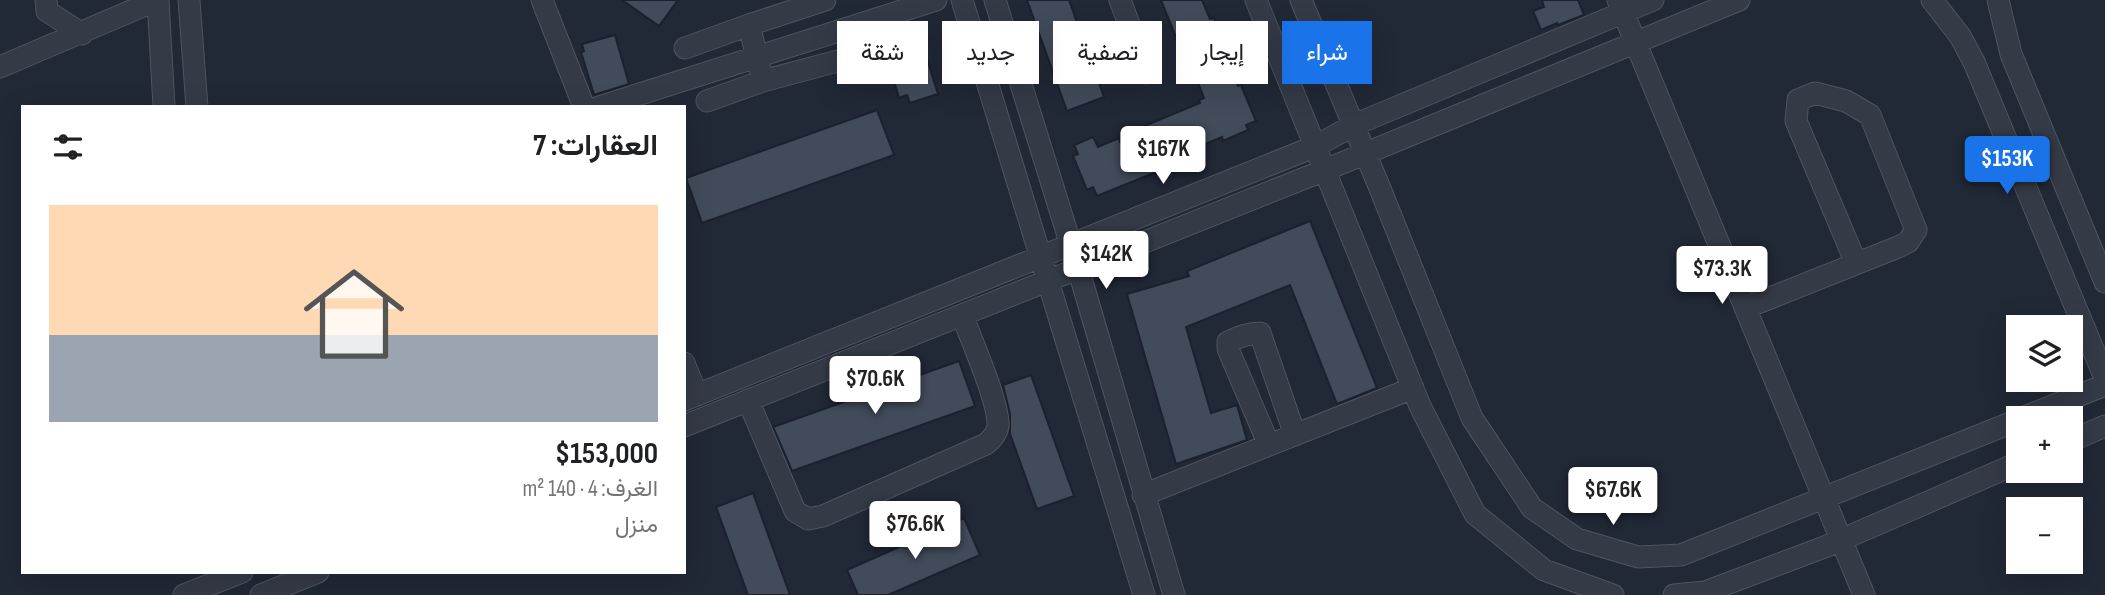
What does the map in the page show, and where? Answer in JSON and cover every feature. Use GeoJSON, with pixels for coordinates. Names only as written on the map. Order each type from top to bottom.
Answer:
{"type":"FeatureCollection","features":[{"type":"Feature","properties":{"kind":"street"},"geometry":{"type":"LineString","coordinates":[[46,0],[47,11],[82,34]]}},
{"type":"Feature","properties":{"kind":"street"},"geometry":{"type":"LineString","coordinates":[[0,66],[82,34],[157,0],[164,105]]}},
{"type":"Feature","properties":{"kind":"street"},"geometry":{"type":"LineString","coordinates":[[189,0],[197,105]]}},
{"type":"Feature","properties":{"kind":"street"},"geometry":{"type":"LineString","coordinates":[[542,0],[583,105]]}},
{"type":"Feature","properties":{"kind":"street"},"geometry":{"type":"LineString","coordinates":[[685,48],[825,0]]}},
{"type":"Feature","properties":{"kind":"street"},"geometry":{"type":"LineString","coordinates":[[605,105],[936,0]]}},
{"type":"Feature","properties":{"kind":"street"},"geometry":{"type":"LineString","coordinates":[[962,0],[1144,595]]}},
{"type":"Feature","properties":{"kind":"street"},"geometry":{"type":"LineString","coordinates":[[995,0],[1078,268],[1174,595]]}},
{"type":"Feature","properties":{"kind":"street"},"geometry":{"type":"LineString","coordinates":[[1120,0],[1128,21]]}},
{"type":"Feature","properties":{"kind":"street"},"geometry":{"type":"LineString","coordinates":[[1256,0],[1413,388],[1475,514],[1544,570],[1614,595]]}},
{"type":"Feature","properties":{"kind":"street"},"geometry":{"type":"LineString","coordinates":[[1301,0],[1472,418],[1532,508],[1577,539],[1638,557],[1681,555],[2006,425]]}},
{"type":"Feature","properties":{"kind":"street"},"geometry":{"type":"LineString","coordinates":[[686,373],[691,398],[1316,146],[1354,125],[1620,6],[1653,0]]}},
{"type":"Feature","properties":{"kind":"street"},"geometry":{"type":"LineString","coordinates":[[686,425],[1325,170],[1739,0]]}},
{"type":"Feature","properties":{"kind":"street"},"geometry":{"type":"LineString","coordinates":[[1933,0],[1960,36],[1974,62],[2105,378]]}},
{"type":"Feature","properties":{"kind":"street"},"geometry":{"type":"LineString","coordinates":[[1997,0],[2011,54],[2105,282]]}},
{"type":"Feature","properties":{"kind":"street"},"geometry":{"type":"LineString","coordinates":[[1620,6],[1864,595]]}},
{"type":"Feature","properties":{"kind":"street"},"geometry":{"type":"LineString","coordinates":[[749,25],[763,81]]}},
{"type":"Feature","properties":{"kind":"street"},"geometry":{"type":"LineString","coordinates":[[707,101],[763,81],[837,61]]}},
{"type":"Feature","properties":{"kind":"street"},"geometry":{"type":"LineString","coordinates":[[1745,308],[1898,247],[1908,242],[1916,230],[1870,115],[1846,101],[1815,93],[1798,100],[1796,121],[1856,263]]}},
{"type":"Feature","properties":{"kind":"street"},"geometry":{"type":"LineString","coordinates":[[748,400],[795,510],[808,519],[824,516],[986,444],[994,437],[998,426],[992,396],[962,314]]}},
{"type":"Feature","properties":{"kind":"street"},"geometry":{"type":"LineString","coordinates":[[1269,445],[1228,349],[1228,342],[1236,338],[1252,333],[1260,334],[1295,435]]}},
{"type":"Feature","properties":{"kind":"street"},"geometry":{"type":"LineString","coordinates":[[2052,406],[2105,385]]}},
{"type":"Feature","properties":{"kind":"street"},"geometry":{"type":"LineString","coordinates":[[1143,495],[1413,388]]}},
{"type":"Feature","properties":{"kind":"street"},"geometry":{"type":"LineString","coordinates":[[2083,435],[2105,426]]}},
{"type":"Feature","properties":{"kind":"street"},"geometry":{"type":"LineString","coordinates":[[1674,595],[1705,592],[1827,546],[2006,468]]}},
{"type":"Feature","properties":{"kind":"street"},"geometry":{"type":"LineString","coordinates":[[261,595],[313,574]]}},
{"type":"Feature","properties":{"kind":"street"},"geometry":{"type":"LineString","coordinates":[[191,588],[239,578]]}},
{"type":"Feature","properties":{"kind":"building"},"geometry":{"type":"Polygon","coordinates":[[[622,0],[678,0],[659,26],[622,0]]]}},
{"type":"Feature","properties":{"kind":"building"},"geometry":{"type":"Polygon","coordinates":[[[1027,0],[1069,0],[1077,21],[1053,21],[1053,72],[1039,33],[1039,21],[1035,21],[1027,0]]]}},
{"type":"Feature","properties":{"kind":"building"},"geometry":{"type":"Polygon","coordinates":[[[1161,0],[1202,0],[1210,19],[1214,18],[1215,21],[1176,21],[1176,37],[1161,0]]]}},
{"type":"Feature","properties":{"kind":"building"},"geometry":{"type":"Polygon","coordinates":[[[1542,0],[1578,0],[1584,15],[1541,30],[1533,11],[1544,7],[1542,0]]]}},
{"type":"Feature","properties":{"kind":"building"},"geometry":{"type":"Polygon","coordinates":[[[615,35],[629,84],[594,95],[581,52],[584,51],[582,44],[615,35]]]}},
{"type":"Feature","properties":{"kind":"building"},"geometry":{"type":"Polygon","coordinates":[[[928,62],[938,94],[910,103],[907,95],[899,98],[895,84],[928,84],[928,62]]]}},
{"type":"Feature","properties":{"kind":"building"},"geometry":{"type":"Polygon","coordinates":[[[1057,84],[1099,84],[1104,97],[1067,111],[1057,84]]]}},
{"type":"Feature","properties":{"kind":"building"},"geometry":{"type":"Polygon","coordinates":[[[1198,84],[1241,85],[1256,121],[1246,125],[1248,130],[1223,141],[1222,137],[1196,148],[1198,153],[1175,162],[1176,164],[1097,196],[1093,187],[1087,190],[1073,156],[1078,154],[1074,145],[1093,137],[1098,147],[1119,138],[1120,142],[1144,132],[1142,127],[1200,103],[1199,100],[1204,98],[1198,84]]]}},
{"type":"Feature","properties":{"kind":"building"},"geometry":{"type":"Polygon","coordinates":[[[877,110],[894,155],[702,223],[686,178],[877,110]]]}},
{"type":"Feature","properties":{"kind":"building"},"geometry":{"type":"Polygon","coordinates":[[[1310,221],[1377,388],[1337,404],[1290,285],[1186,327],[1211,413],[1237,405],[1247,440],[1176,464],[1127,294],[1189,276],[1187,271],[1310,221]]]}},
{"type":"Feature","properties":{"kind":"building"},"geometry":{"type":"Polygon","coordinates":[[[959,361],[975,406],[792,471],[773,427],[959,361]]]}},
{"type":"Feature","properties":{"kind":"building"},"geometry":{"type":"Polygon","coordinates":[[[1031,375],[1074,496],[1037,509],[1010,434],[1010,414],[1003,385],[1031,375]]]}},
{"type":"Feature","properties":{"kind":"building"},"geometry":{"type":"Polygon","coordinates":[[[753,493],[790,595],[748,595],[716,507],[753,493]]]}},
{"type":"Feature","properties":{"kind":"building"},"geometry":{"type":"Polygon","coordinates":[[[964,518],[980,555],[888,595],[858,595],[847,570],[964,518]]]}}]}
